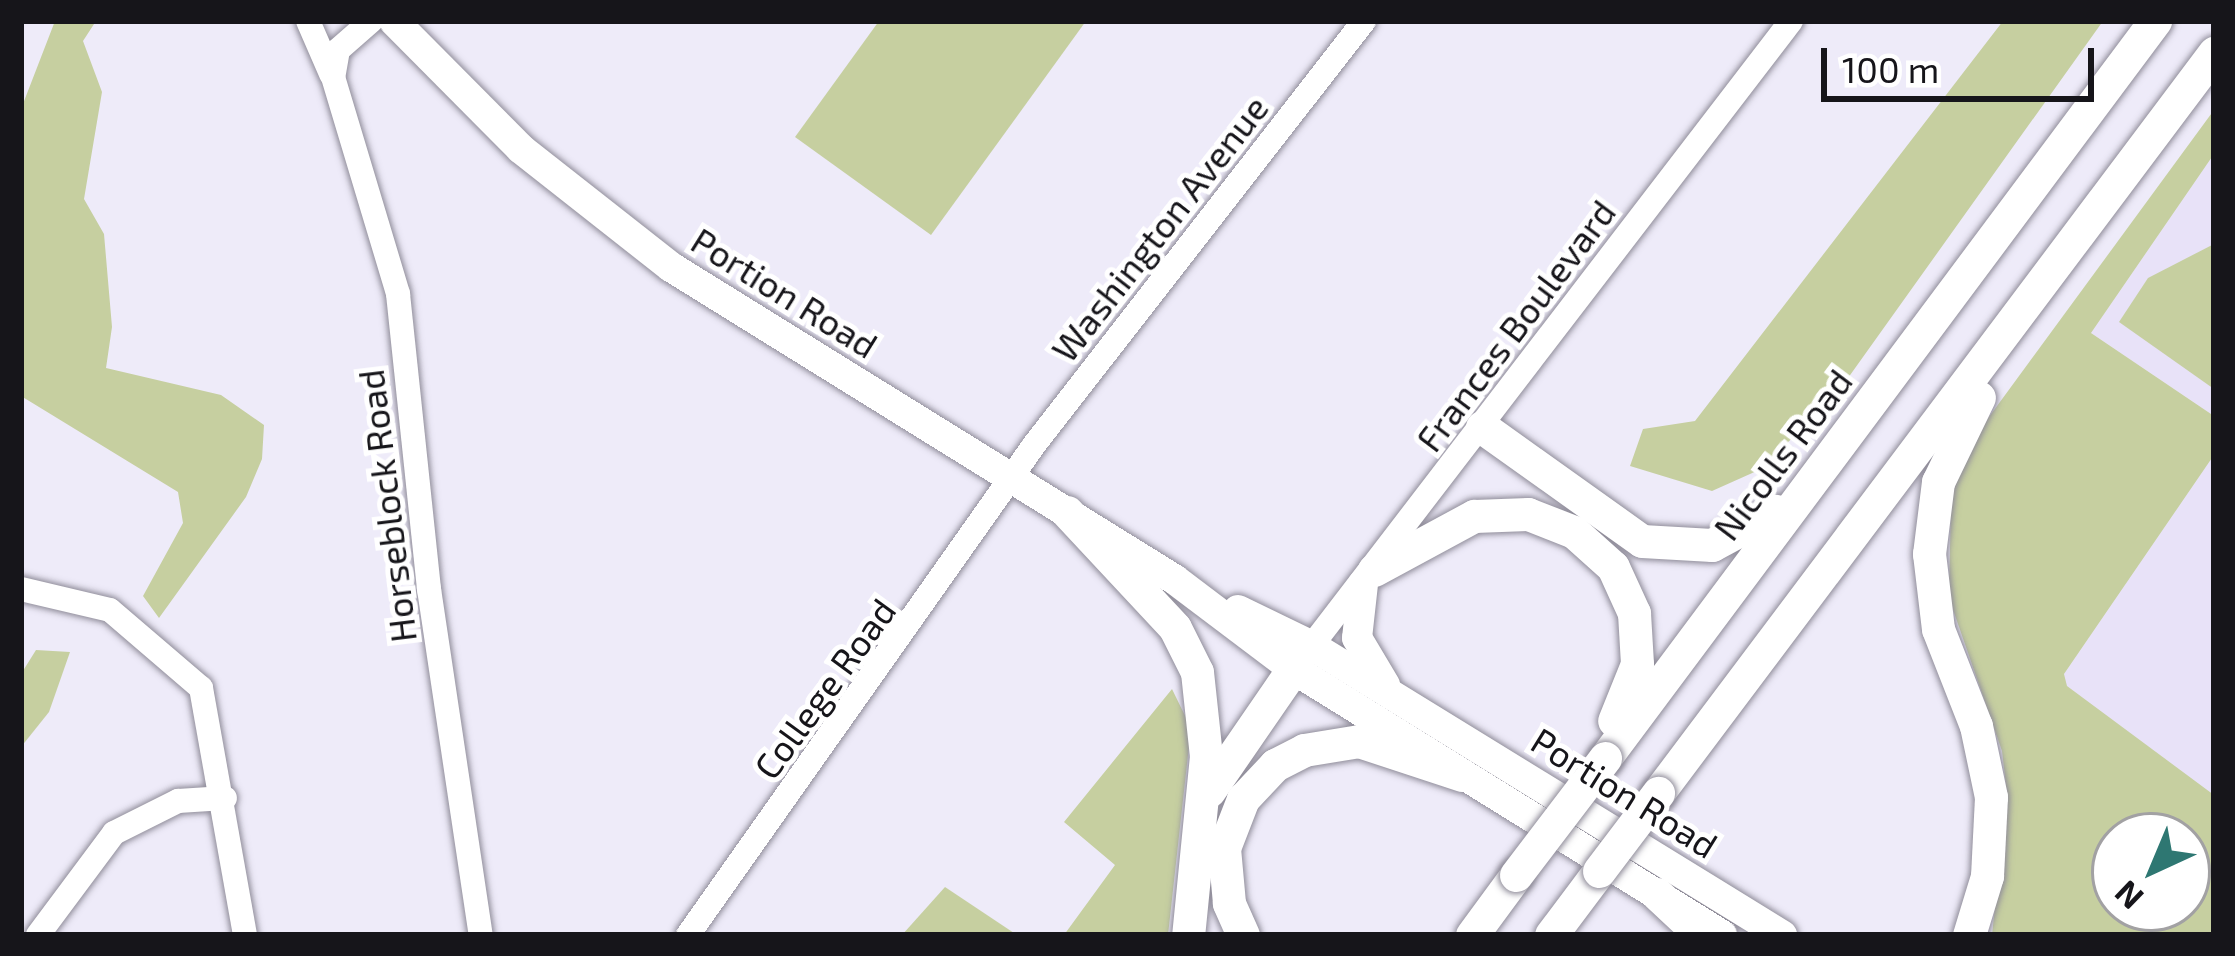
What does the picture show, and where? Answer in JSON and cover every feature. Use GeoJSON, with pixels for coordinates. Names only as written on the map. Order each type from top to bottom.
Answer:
{"type":"FeatureCollection","features":[{"type":"Feature","properties":{"kind":"highway","name":"Nicolls Road"},"geometry":{"type":"LineString","coordinates":[[1599,755],[2155,21]]}},
{"type":"Feature","properties":{"kind":"highway"},"geometry":{"type":"LineString","coordinates":[[1568,923],[1599,871],[2214,53]]}},
{"type":"Feature","properties":{"kind":"highway"},"geometry":{"type":"LineString","coordinates":[[1969,935],[1982,918],[1991,797],[1983,748],[1932,605],[1933,506],[1963,424],[2069,247]]}},
{"type":"Feature","properties":{"kind":"highway"},"geometry":{"type":"LineString","coordinates":[[1482,427],[1609,524],[1659,546],[1729,539],[1797,497]]}},
{"type":"Feature","properties":{"kind":"highway"},"geometry":{"type":"LineString","coordinates":[[1067,512],[1190,654],[1206,711],[1188,935]]}},
{"type":"Feature","properties":{"kind":"highway"},"geometry":{"type":"LineString","coordinates":[[1368,577],[1443,526],[1493,513],[1545,518],[1588,542],[1630,596],[1639,647],[1627,696],[1599,755],[1562,815],[1472,935]]}},
{"type":"Feature","properties":{"kind":"highway"},"geometry":{"type":"LineString","coordinates":[[1198,820],[1235,743],[1302,658]]}},
{"type":"Feature","properties":{"kind":"highway"},"geometry":{"type":"LineString","coordinates":[[1244,935],[1228,903],[1225,848],[1243,799],[1275,765],[1304,750],[1359,741],[1462,775]]}},
{"type":"Feature","properties":{"kind":"highway"},"geometry":{"type":"LineString","coordinates":[[1455,935],[1510,884]]}},
{"type":"Feature","properties":{"kind":"highway"},"geometry":{"type":"LineString","coordinates":[[1657,894],[1701,935]]}},
{"type":"Feature","properties":{"kind":"main road","name":"Portion Road"},"geometry":{"type":"LineString","coordinates":[[394,21],[521,149],[629,237],[1302,658],[1462,775],[1722,935]]}},
{"type":"Feature","properties":{"kind":"main road"},"geometry":{"type":"LineString","coordinates":[[1368,577],[1357,638],[1392,694]]}},
{"type":"Feature","properties":{"kind":"main road","name":"Portion Road"},"geometry":{"type":"LineString","coordinates":[[1302,658],[1392,694],[1782,935]]}},
{"type":"Feature","properties":{"kind":"street","name":"Horseblock Road"},"geometry":{"type":"LineString","coordinates":[[308,21],[332,77],[398,294],[429,589],[481,935]]}},
{"type":"Feature","properties":{"kind":"street"},"geometry":{"type":"LineString","coordinates":[[332,77],[338,50],[371,21]]}},
{"type":"Feature","properties":{"kind":"street","name":"Washington Avenue"},"geometry":{"type":"LineString","coordinates":[[1012,479],[1364,21]]}},
{"type":"Feature","properties":{"kind":"street","name":"Frances Boulevard"},"geometry":{"type":"LineString","coordinates":[[1302,658],[1791,21]]}},
{"type":"Feature","properties":{"kind":"street","name":"College Road"},"geometry":{"type":"LineString","coordinates":[[688,935],[1012,479]]}},
{"type":"Feature","properties":{"kind":"street"},"geometry":{"type":"LineString","coordinates":[[21,589],[110,610],[180,663],[207,700],[245,935]]}},
{"type":"Feature","properties":{"kind":"street"},"geometry":{"type":"LineString","coordinates":[[38,935],[113,832],[178,801],[226,798]]}},
{"type":"Feature","properties":{"kind":"shaded area"},"geometry":{"type":"Polygon","coordinates":[[[2214,154],[2214,416],[2091,333],[2214,154]]]}},
{"type":"Feature","properties":{"kind":"shaded area"},"geometry":{"type":"Polygon","coordinates":[[[2214,455],[2214,795],[2066,686],[2064,674],[2214,455]]]}},
{"type":"Feature","properties":{"kind":"green space"},"geometry":{"type":"Polygon","coordinates":[[[55,21],[96,21],[83,41],[102,92],[84,199],[104,234],[112,327],[106,368],[221,395],[264,425],[262,459],[246,497],[159,618],[143,596],[183,523],[178,492],[21,396],[21,109],[55,21]]]}},
{"type":"Feature","properties":{"kind":"green space"},"geometry":{"type":"Polygon","coordinates":[[[879,21],[1086,21],[931,235],[795,137],[879,21]]]}},
{"type":"Feature","properties":{"kind":"green space"},"geometry":{"type":"Polygon","coordinates":[[[2003,21],[2103,21],[1833,399],[1759,470],[1712,491],[1630,466],[1643,429],[1695,421],[2003,21]]]}},
{"type":"Feature","properties":{"kind":"green space"},"geometry":{"type":"Polygon","coordinates":[[[2214,110],[2214,154],[2091,333],[2214,416],[2214,455],[2064,674],[2067,686],[2214,795],[2214,935],[1992,935],[2007,794],[2002,751],[1949,598],[1951,499],[1967,447],[2214,110]]]}},
{"type":"Feature","properties":{"kind":"green space"},"geometry":{"type":"Polygon","coordinates":[[[2214,244],[2214,389],[2119,322],[2148,278],[2214,244]]]}},
{"type":"Feature","properties":{"kind":"green space"},"geometry":{"type":"Polygon","coordinates":[[[36,650],[70,652],[49,712],[21,747],[21,674],[36,650]]]}},
{"type":"Feature","properties":{"kind":"green space"},"geometry":{"type":"Polygon","coordinates":[[[1172,689],[1191,728],[1168,935],[1064,935],[1115,865],[1064,822],[1172,689]]]}},
{"type":"Feature","properties":{"kind":"green space"},"geometry":{"type":"Polygon","coordinates":[[[945,887],[1017,935],[902,935],[945,887]]]}}]}
